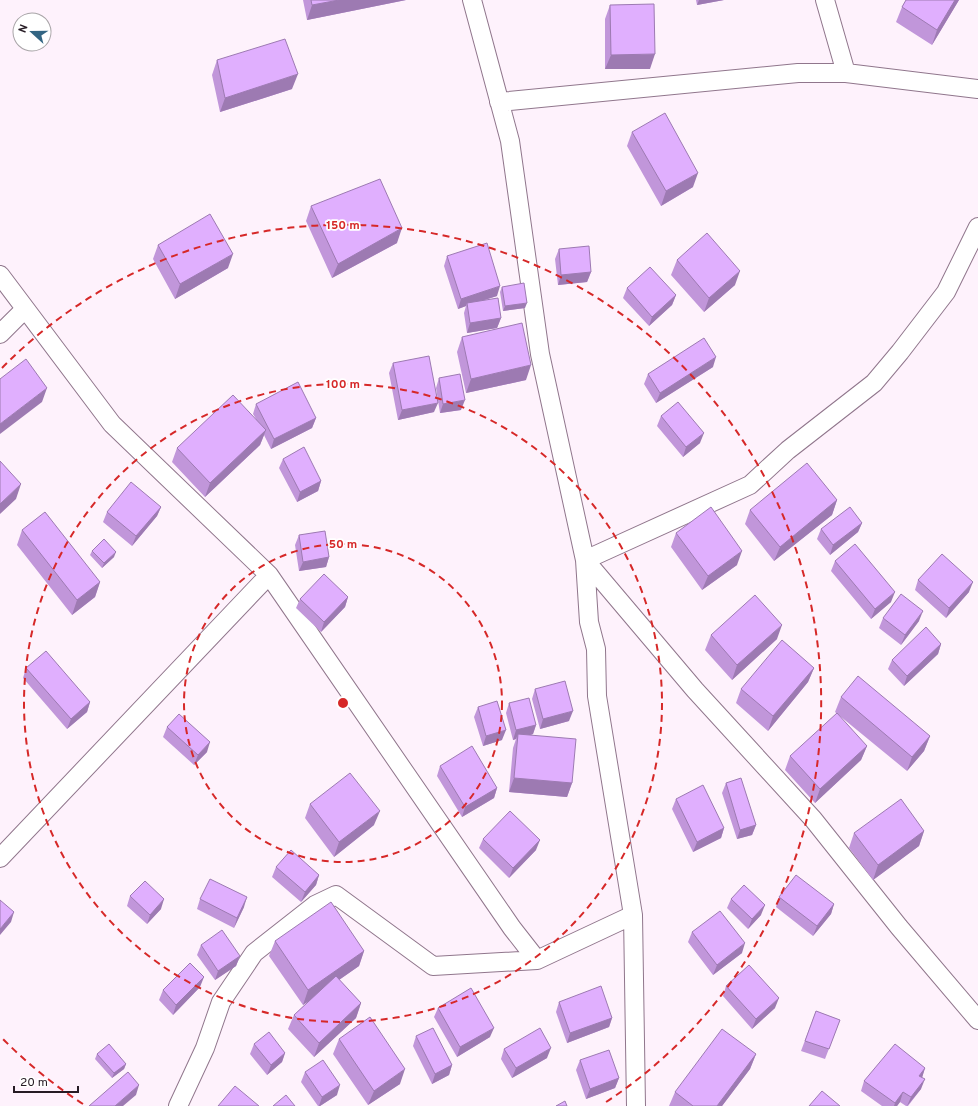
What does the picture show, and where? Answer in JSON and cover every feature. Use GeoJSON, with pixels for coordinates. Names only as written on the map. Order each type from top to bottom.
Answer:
{"type":"FeatureCollection","features":[{"type":"Feature","properties":{"kind":"street"},"geometry":{"type":"LineString","coordinates":[[472,0],[510,141],[540,354],[585,560],[589,622],[596,649],[597,696],[633,915],[636,1106]]}},
{"type":"Feature","properties":{"kind":"street"},"geometry":{"type":"LineString","coordinates":[[824,0],[846,73]]}},
{"type":"Feature","properties":{"kind":"street"},"geometry":{"type":"LineString","coordinates":[[499,102],[798,73],[846,73],[978,89]]}},
{"type":"Feature","properties":{"kind":"street"},"geometry":{"type":"LineString","coordinates":[[585,560],[750,485],[788,450],[874,383],[946,292],[978,227]]}},
{"type":"Feature","properties":{"kind":"street"},"geometry":{"type":"LineString","coordinates":[[0,275],[112,424],[269,575],[512,928],[537,960]]}},
{"type":"Feature","properties":{"kind":"street"},"geometry":{"type":"LineString","coordinates":[[0,334],[25,309]]}},
{"type":"Feature","properties":{"kind":"street"},"geometry":{"type":"LineString","coordinates":[[585,560],[695,690],[813,819],[899,927],[978,1020]]}},
{"type":"Feature","properties":{"kind":"street"},"geometry":{"type":"LineString","coordinates":[[0,858],[269,575]]}},
{"type":"Feature","properties":{"kind":"street"},"geometry":{"type":"LineString","coordinates":[[178,1106],[205,1048],[221,1002],[254,953],[315,905],[336,895],[433,966],[537,960],[633,915]]}},
{"type":"Feature","properties":{"kind":"building"},"geometry":{"type":"Polygon","coordinates":[[[311,0],[339,0],[312,5],[311,0]]]}},
{"type":"Feature","properties":{"kind":"building"},"geometry":{"type":"Polygon","coordinates":[[[906,0],[955,0],[937,30],[902,7],[906,0]]]}},
{"type":"Feature","properties":{"kind":"building"},"geometry":{"type":"Polygon","coordinates":[[[654,4],[655,54],[611,55],[610,5],[654,4]]]}},
{"type":"Feature","properties":{"kind":"building"},"geometry":{"type":"Polygon","coordinates":[[[285,39],[298,74],[225,98],[217,60],[285,39]]]}},
{"type":"Feature","properties":{"kind":"building"},"geometry":{"type":"Polygon","coordinates":[[[665,113],[698,173],[666,191],[632,132],[665,113]]]}},
{"type":"Feature","properties":{"kind":"building"},"geometry":{"type":"Polygon","coordinates":[[[380,179],[402,228],[338,264],[311,206],[380,179]]]}},
{"type":"Feature","properties":{"kind":"building"},"geometry":{"type":"Polygon","coordinates":[[[210,214],[233,254],[180,284],[158,245],[210,214]]]}},
{"type":"Feature","properties":{"kind":"building"},"geometry":{"type":"Polygon","coordinates":[[[707,233],[740,271],[709,298],[677,260],[707,233]]]}},
{"type":"Feature","properties":{"kind":"building"},"geometry":{"type":"Polygon","coordinates":[[[487,243],[500,286],[461,299],[447,256],[487,243]]]}},
{"type":"Feature","properties":{"kind":"building"},"geometry":{"type":"Polygon","coordinates":[[[589,246],[591,272],[561,275],[559,249],[589,246]]]}},
{"type":"Feature","properties":{"kind":"building"},"geometry":{"type":"Polygon","coordinates":[[[650,267],[676,295],[652,317],[627,288],[650,267]]]}},
{"type":"Feature","properties":{"kind":"building"},"geometry":{"type":"Polygon","coordinates":[[[524,283],[527,303],[505,306],[502,287],[524,283]]]}},
{"type":"Feature","properties":{"kind":"building"},"geometry":{"type":"Polygon","coordinates":[[[498,298],[501,318],[470,323],[467,303],[498,298]]]}},
{"type":"Feature","properties":{"kind":"building"},"geometry":{"type":"Polygon","coordinates":[[[522,323],[531,365],[471,379],[462,337],[522,323]]]}},
{"type":"Feature","properties":{"kind":"building"},"geometry":{"type":"Polygon","coordinates":[[[704,338],[716,357],[660,393],[648,374],[704,338]]]}},
{"type":"Feature","properties":{"kind":"building"},"geometry":{"type":"Polygon","coordinates":[[[429,356],[438,403],[402,410],[393,363],[429,356]]]}},
{"type":"Feature","properties":{"kind":"building"},"geometry":{"type":"Polygon","coordinates":[[[26,359],[47,388],[0,424],[0,379],[26,359]]]}},
{"type":"Feature","properties":{"kind":"building"},"geometry":{"type":"Polygon","coordinates":[[[460,374],[465,400],[443,404],[439,378],[460,374]]]}},
{"type":"Feature","properties":{"kind":"building"},"geometry":{"type":"Polygon","coordinates":[[[298,382],[316,418],[274,439],[256,404],[298,382]]]}},
{"type":"Feature","properties":{"kind":"building"},"geometry":{"type":"Polygon","coordinates":[[[233,395],[266,430],[210,483],[177,448],[233,395]]]}},
{"type":"Feature","properties":{"kind":"building"},"geometry":{"type":"Polygon","coordinates":[[[678,402],[704,433],[686,447],[661,416],[678,402]]]}},
{"type":"Feature","properties":{"kind":"building"},"geometry":{"type":"Polygon","coordinates":[[[304,447],[321,481],[300,492],[283,459],[304,447]]]}},
{"type":"Feature","properties":{"kind":"building"},"geometry":{"type":"Polygon","coordinates":[[[0,461],[21,484],[0,504],[0,461]]]}},
{"type":"Feature","properties":{"kind":"building"},"geometry":{"type":"Polygon","coordinates":[[[807,463],[837,500],[780,547],[750,510],[807,463]]]}},
{"type":"Feature","properties":{"kind":"building"},"geometry":{"type":"Polygon","coordinates":[[[131,482],[161,507],[136,536],[107,512],[131,482]]]}},
{"type":"Feature","properties":{"kind":"building"},"geometry":{"type":"Polygon","coordinates":[[[711,507],[742,551],[708,576],[676,533],[711,507]]]}},
{"type":"Feature","properties":{"kind":"building"},"geometry":{"type":"Polygon","coordinates":[[[850,507],[862,523],[833,545],[821,529],[850,507]]]}},
{"type":"Feature","properties":{"kind":"building"},"geometry":{"type":"Polygon","coordinates":[[[45,512],[100,582],[77,600],[22,530],[45,512]]]}},
{"type":"Feature","properties":{"kind":"building"},"geometry":{"type":"Polygon","coordinates":[[[325,531],[329,557],[303,562],[299,535],[325,531]]]}},
{"type":"Feature","properties":{"kind":"building"},"geometry":{"type":"Polygon","coordinates":[[[104,539],[116,552],[104,563],[92,551],[104,539]]]}},
{"type":"Feature","properties":{"kind":"building"},"geometry":{"type":"Polygon","coordinates":[[[855,544],[895,592],[875,609],[835,561],[855,544]]]}},
{"type":"Feature","properties":{"kind":"building"},"geometry":{"type":"Polygon","coordinates":[[[942,554],[973,582],[949,608],[918,580],[942,554]]]}},
{"type":"Feature","properties":{"kind":"building"},"geometry":{"type":"Polygon","coordinates":[[[324,574],[348,597],[324,622],[300,599],[324,574]]]}},
{"type":"Feature","properties":{"kind":"building"},"geometry":{"type":"Polygon","coordinates":[[[901,594],[923,611],[905,635],[883,618],[901,594]]]}},
{"type":"Feature","properties":{"kind":"building"},"geometry":{"type":"Polygon","coordinates":[[[755,595],[782,625],[737,665],[711,635],[755,595]]]}},
{"type":"Feature","properties":{"kind":"building"},"geometry":{"type":"Polygon","coordinates":[[[926,627],[941,644],[907,676],[892,660],[926,627]]]}},
{"type":"Feature","properties":{"kind":"building"},"geometry":{"type":"Polygon","coordinates":[[[782,640],[814,668],[773,716],[741,689],[782,640]]]}},
{"type":"Feature","properties":{"kind":"building"},"geometry":{"type":"Polygon","coordinates":[[[46,651],[90,702],[71,719],[26,668],[46,651]]]}},
{"type":"Feature","properties":{"kind":"building"},"geometry":{"type":"Polygon","coordinates":[[[858,676],[930,736],[912,757],[841,697],[858,676]]]}},
{"type":"Feature","properties":{"kind":"building"},"geometry":{"type":"Polygon","coordinates":[[[565,681],[573,711],[543,719],[535,689],[565,681]]]}},
{"type":"Feature","properties":{"kind":"building"},"geometry":{"type":"Polygon","coordinates":[[[529,698],[536,725],[516,730],[509,703],[529,698]]]}},
{"type":"Feature","properties":{"kind":"building"},"geometry":{"type":"Polygon","coordinates":[[[497,701],[506,730],[486,736],[478,707],[497,701]]]}},
{"type":"Feature","properties":{"kind":"building"},"geometry":{"type":"Polygon","coordinates":[[[837,713],[867,746],[820,789],[790,756],[837,713]]]}},
{"type":"Feature","properties":{"kind":"building"},"geometry":{"type":"Polygon","coordinates":[[[179,714],[210,742],[198,755],[167,727],[179,714]]]}},
{"type":"Feature","properties":{"kind":"building"},"geometry":{"type":"Polygon","coordinates":[[[518,734],[576,739],[572,783],[514,778],[518,734]]]}},
{"type":"Feature","properties":{"kind":"building"},"geometry":{"type":"Polygon","coordinates":[[[472,746],[497,788],[465,807],[440,766],[472,746]]]}},
{"type":"Feature","properties":{"kind":"building"},"geometry":{"type":"Polygon","coordinates":[[[350,773],[380,811],[339,842],[310,804],[350,773]]]}},
{"type":"Feature","properties":{"kind":"building"},"geometry":{"type":"Polygon","coordinates":[[[741,778],[756,825],[740,830],[726,783],[741,778]]]}},
{"type":"Feature","properties":{"kind":"building"},"geometry":{"type":"Polygon","coordinates":[[[703,785],[724,828],[697,842],[676,799],[703,785]]]}},
{"type":"Feature","properties":{"kind":"building"},"geometry":{"type":"Polygon","coordinates":[[[901,799],[924,831],[878,865],[854,833],[901,799]]]}},
{"type":"Feature","properties":{"kind":"building"},"geometry":{"type":"Polygon","coordinates":[[[510,811],[540,840],[513,868],[483,839],[510,811]]]}},
{"type":"Feature","properties":{"kind":"building"},"geometry":{"type":"Polygon","coordinates":[[[291,850],[319,875],[305,892],[276,867],[291,850]]]}},
{"type":"Feature","properties":{"kind":"building"},"geometry":{"type":"Polygon","coordinates":[[[796,875],[834,904],[817,926],[779,897],[796,875]]]}},
{"type":"Feature","properties":{"kind":"building"},"geometry":{"type":"Polygon","coordinates":[[[210,879],[247,897],[237,918],[200,899],[210,879]]]}},
{"type":"Feature","properties":{"kind":"building"},"geometry":{"type":"Polygon","coordinates":[[[145,881],[164,899],[150,915],[130,896],[145,881]]]}},
{"type":"Feature","properties":{"kind":"building"},"geometry":{"type":"Polygon","coordinates":[[[744,885],[765,905],[752,919],[731,899],[744,885]]]}},
{"type":"Feature","properties":{"kind":"building"},"geometry":{"type":"Polygon","coordinates":[[[0,900],[14,912],[0,929],[0,900]]]}},
{"type":"Feature","properties":{"kind":"building"},"geometry":{"type":"Polygon","coordinates":[[[331,902],[364,951],[308,990],[275,941],[331,902]]]}},
{"type":"Feature","properties":{"kind":"building"},"geometry":{"type":"Polygon","coordinates":[[[720,911],[745,943],[717,965],[692,932],[720,911]]]}},
{"type":"Feature","properties":{"kind":"building"},"geometry":{"type":"Polygon","coordinates":[[[222,930],[240,956],[218,971],[201,945],[222,930]]]}},
{"type":"Feature","properties":{"kind":"building"},"geometry":{"type":"Polygon","coordinates":[[[190,963],[204,977],[176,1005],[163,990],[190,963]]]}},
{"type":"Feature","properties":{"kind":"building"},"geometry":{"type":"Polygon","coordinates":[[[749,965],[779,998],[756,1019],[726,986],[749,965]]]}},
{"type":"Feature","properties":{"kind":"building"},"geometry":{"type":"Polygon","coordinates":[[[336,976],[361,1003],[319,1043],[294,1015],[336,976]]]}},
{"type":"Feature","properties":{"kind":"building"},"geometry":{"type":"Polygon","coordinates":[[[601,986],[612,1018],[570,1033],[559,1002],[601,986]]]}},
{"type":"Feature","properties":{"kind":"building"},"geometry":{"type":"Polygon","coordinates":[[[471,988],[494,1028],[460,1047],[438,1008],[471,988]]]}},
{"type":"Feature","properties":{"kind":"building"},"geometry":{"type":"Polygon","coordinates":[[[816,1011],[840,1020],[829,1049],[805,1041],[816,1011]]]}},
{"type":"Feature","properties":{"kind":"building"},"geometry":{"type":"Polygon","coordinates":[[[370,1017],[405,1069],[374,1091],[339,1039],[370,1017]]]}},
{"type":"Feature","properties":{"kind":"building"},"geometry":{"type":"Polygon","coordinates":[[[433,1028],[452,1065],[435,1074],[416,1036],[433,1028]]]}},
{"type":"Feature","properties":{"kind":"building"},"geometry":{"type":"Polygon","coordinates":[[[540,1028],[551,1048],[516,1068],[504,1049],[540,1028]]]}},
{"type":"Feature","properties":{"kind":"building"},"geometry":{"type":"Polygon","coordinates":[[[722,1029],[756,1054],[717,1106],[693,1106],[675,1092],[722,1029]]]}},
{"type":"Feature","properties":{"kind":"building"},"geometry":{"type":"Polygon","coordinates":[[[269,1032],[285,1053],[271,1065],[254,1044],[269,1032]]]}},
{"type":"Feature","properties":{"kind":"building"},"geometry":{"type":"Polygon","coordinates":[[[109,1044],[126,1064],[114,1073],[97,1054],[109,1044]]]}},
{"type":"Feature","properties":{"kind":"building"},"geometry":{"type":"Polygon","coordinates":[[[895,1044],[925,1068],[919,1076],[925,1079],[911,1097],[903,1092],[895,1103],[864,1081],[895,1044]]]}},
{"type":"Feature","properties":{"kind":"building"},"geometry":{"type":"Polygon","coordinates":[[[609,1050],[619,1078],[590,1089],[580,1060],[609,1050]]]}},
{"type":"Feature","properties":{"kind":"building"},"geometry":{"type":"Polygon","coordinates":[[[323,1060],[340,1085],[322,1097],[305,1072],[323,1060]]]}},
{"type":"Feature","properties":{"kind":"building"},"geometry":{"type":"Polygon","coordinates":[[[128,1072],[139,1085],[115,1106],[89,1106],[128,1072]]]}},
{"type":"Feature","properties":{"kind":"building"},"geometry":{"type":"Polygon","coordinates":[[[235,1086],[259,1106],[218,1106],[235,1086]]]}},
{"type":"Feature","properties":{"kind":"building"},"geometry":{"type":"Polygon","coordinates":[[[822,1091],[840,1106],[809,1106],[822,1091]]]}},
{"type":"Feature","properties":{"kind":"building"},"geometry":{"type":"Polygon","coordinates":[[[286,1095],[295,1106],[273,1106],[286,1095]]]}},
{"type":"Feature","properties":{"kind":"building"},"geometry":{"type":"Polygon","coordinates":[[[565,1101],[567,1106],[556,1106],[565,1101]]]}}]}
